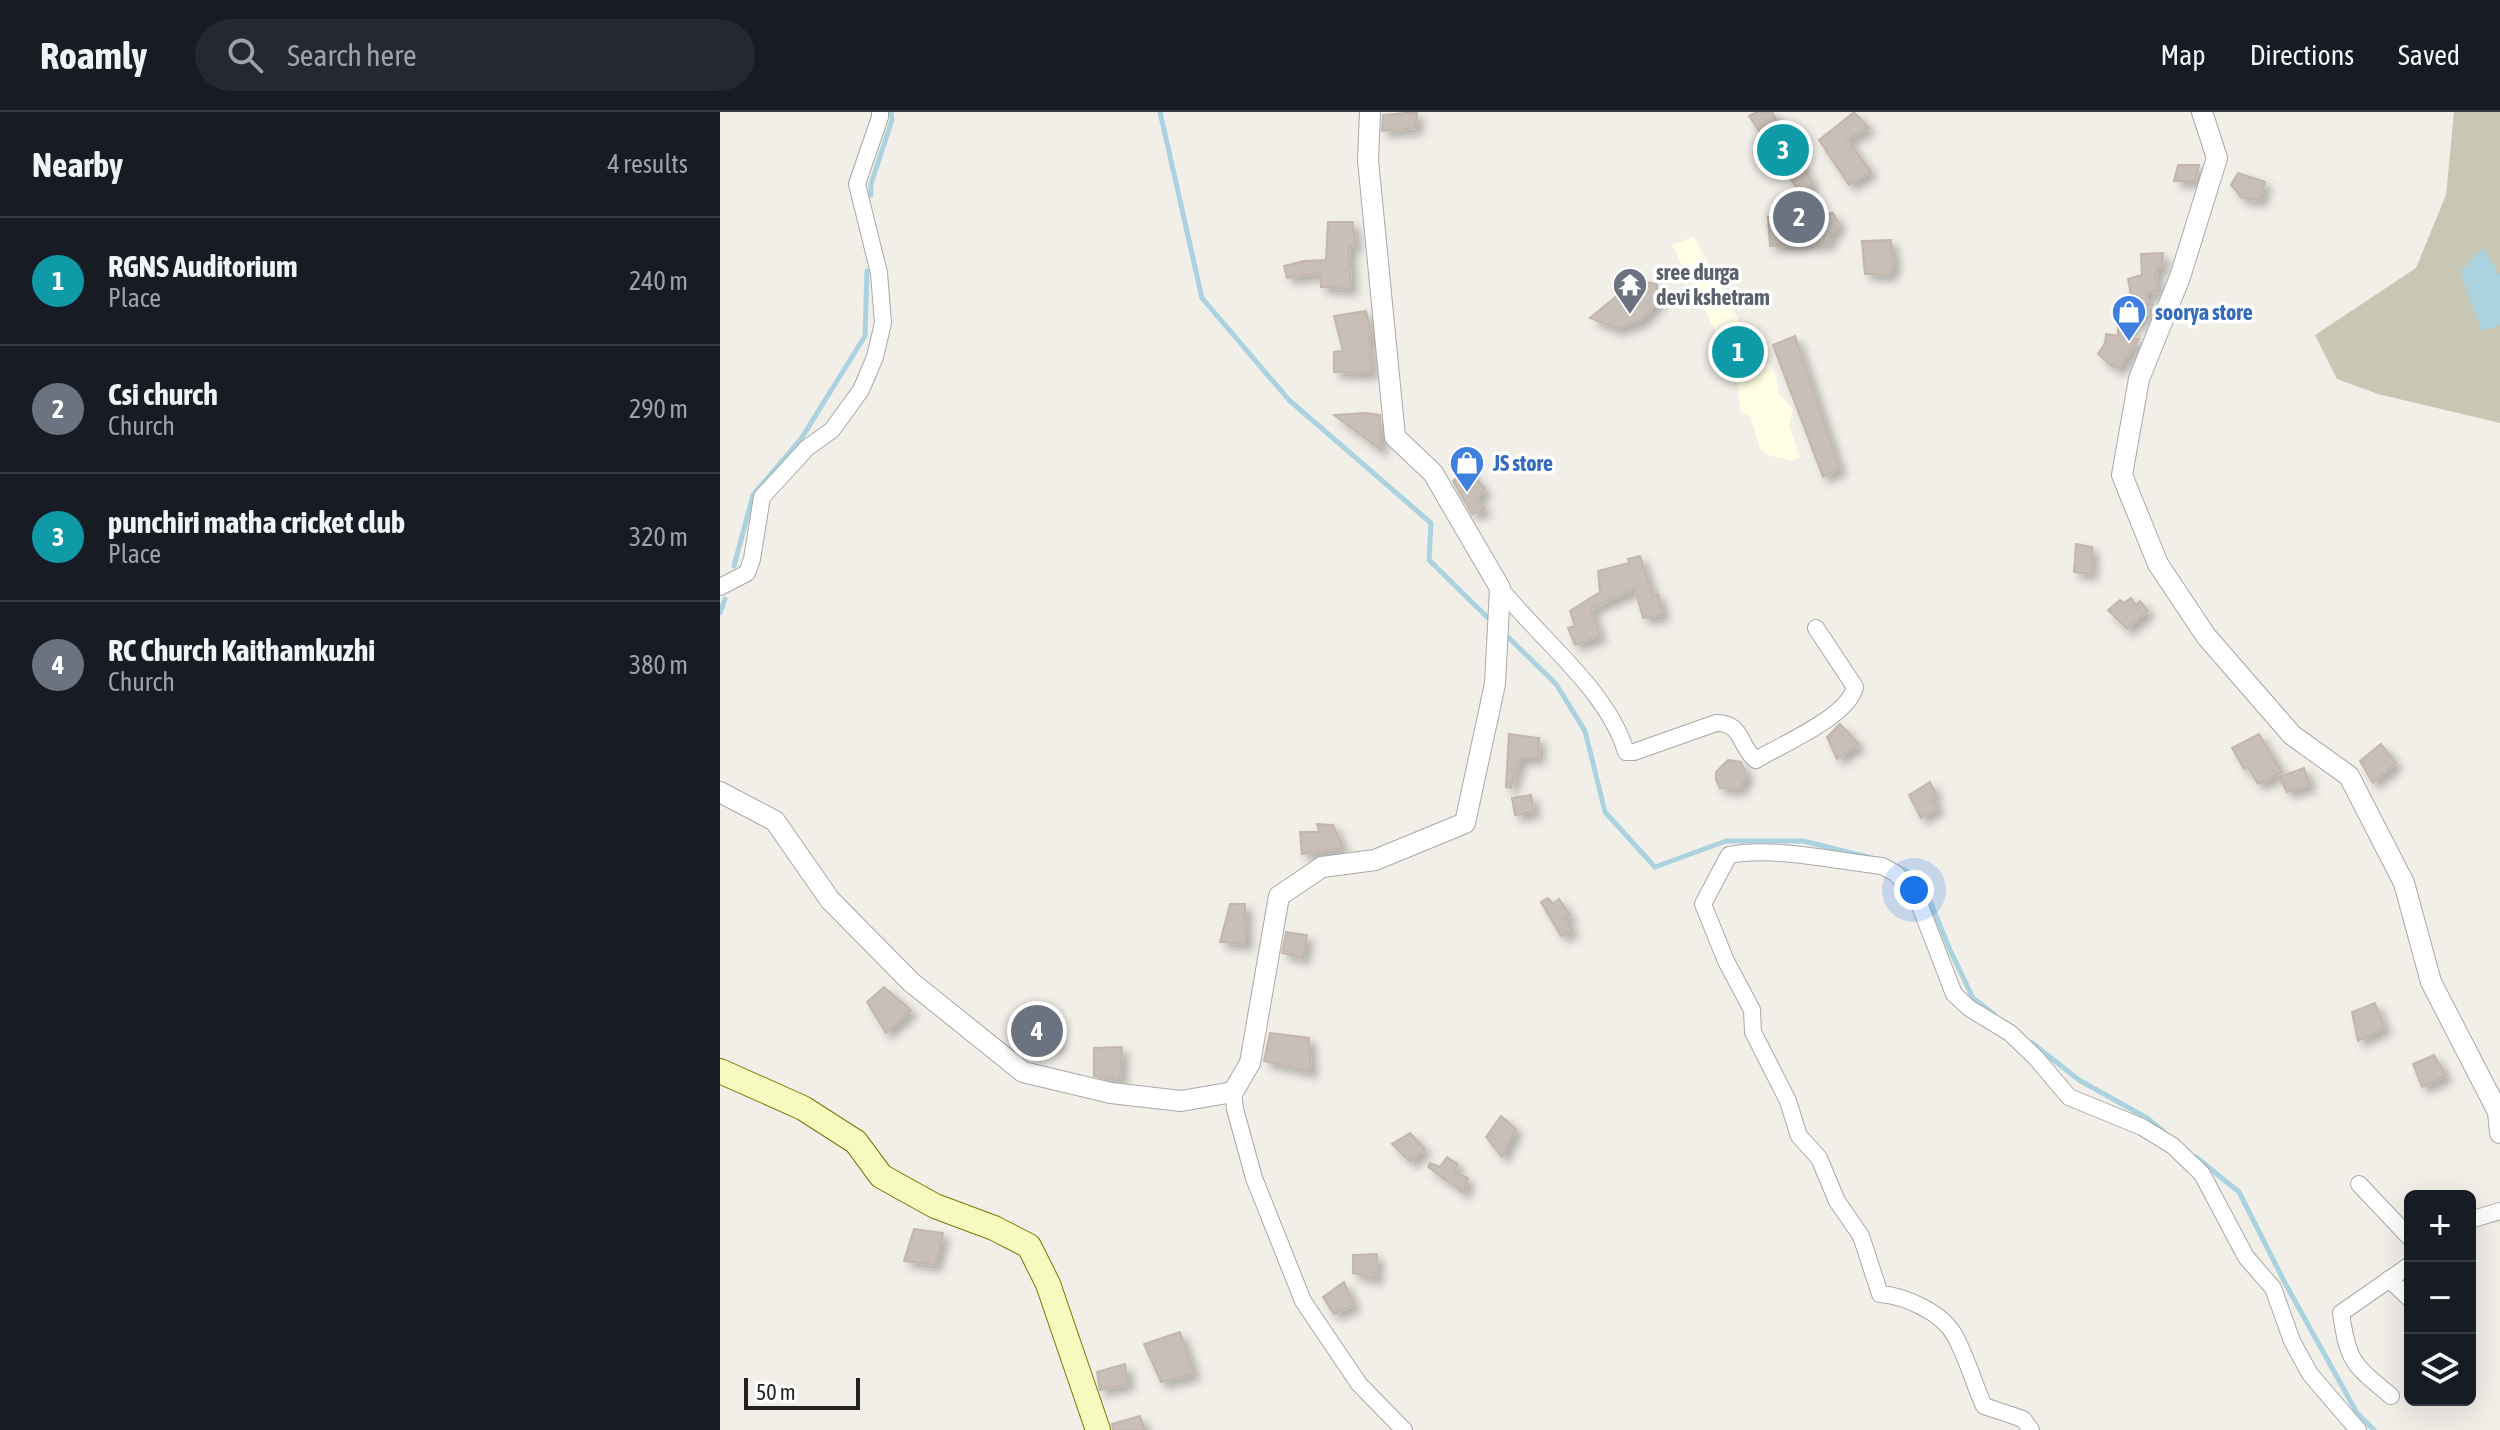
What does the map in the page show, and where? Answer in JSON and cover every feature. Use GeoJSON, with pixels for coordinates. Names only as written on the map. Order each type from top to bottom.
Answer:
{"type":"FeatureCollection","features":[{"type":"Feature","properties":{"kind":"main road"},"geometry":{"type":"LineString","coordinates":[[720,1071],[803,1108],[856,1142],[881,1176],[935,1206],[994,1228],[1029,1246],[1048,1284],[1098,1430]]}},
{"type":"Feature","properties":{"kind":"street"},"geometry":{"type":"LineString","coordinates":[[720,587],[747,573],[762,497],[807,448],[832,430],[861,390],[875,357],[883,323],[879,273],[857,184],[880,112]]}},
{"type":"Feature","properties":{"kind":"street"},"geometry":{"type":"LineString","coordinates":[[1370,112],[1368,160],[1395,437],[1433,473],[1500,588],[1523,618],[1576,671],[1605,710],[1626,752],[1726,722],[1734,726],[1750,756],[1756,760],[1838,712],[1854,693],[1855,687],[1816,628]]}},
{"type":"Feature","properties":{"kind":"street"},"geometry":{"type":"LineString","coordinates":[[2202,112],[2217,158],[2180,277],[2139,379],[2122,475],[2158,564],[2206,636],[2292,735],[2349,776],[2404,883],[2431,982],[2498,1112],[2500,1133]]}},
{"type":"Feature","properties":{"kind":"street"},"geometry":{"type":"LineString","coordinates":[[1404,1430],[1359,1384],[1303,1301],[1289,1273],[1254,1178],[1233,1092],[1250,1063],[1279,896],[1322,867],[1375,860],[1465,823],[1495,684],[1500,588]]}},
{"type":"Feature","properties":{"kind":"street"},"geometry":{"type":"LineString","coordinates":[[720,792],[775,821],[830,900],[901,972],[1023,1072],[1111,1093],[1181,1101],[1233,1092]]}},
{"type":"Feature","properties":{"kind":"street"},"geometry":{"type":"LineString","coordinates":[[2031,1430],[2023,1419],[1984,1406],[1953,1333],[1928,1311],[1902,1296],[1880,1294],[1861,1236],[1837,1201],[1819,1158],[1799,1136],[1788,1101],[1753,1032],[1752,1010],[1726,961],[1703,904],[1729,855],[1748,851],[1795,856],[1882,866],[1895,873],[1915,893],[1954,994],[1969,1008],[2010,1033],[2069,1097],[2142,1127],[2173,1146],[2202,1174],[2246,1257],[2273,1288],[2292,1341],[2310,1374],[2358,1430]]}},
{"type":"Feature","properties":{"kind":"street"},"geometry":{"type":"LineString","coordinates":[[2359,1184],[2404,1232]]}},
{"type":"Feature","properties":{"kind":"street"},"geometry":{"type":"LineString","coordinates":[[2476,1218],[2500,1211]]}},
{"type":"Feature","properties":{"kind":"street"},"geometry":{"type":"LineString","coordinates":[[2391,1396],[2356,1367],[2345,1342],[2341,1313],[2404,1269]]}},
{"type":"Feature","properties":{"kind":"street"},"geometry":{"type":"LineString","coordinates":[[2389,1279],[2404,1293]]}},
{"type":"Feature","properties":{"kind":"shaded area"},"geometry":{"type":"Polygon","coordinates":[[[2454,112],[2500,112],[2500,423],[2378,394],[2337,379],[2315,335],[2416,268],[2446,195],[2454,112]]]}},
{"type":"Feature","properties":{"kind":"shaded area"},"geometry":{"type":"Polygon","coordinates":[[[1694,237],[1746,334],[1723,346],[1672,245],[1694,237]]]}},
{"type":"Feature","properties":{"kind":"shaded area"},"geometry":{"type":"Polygon","coordinates":[[[1770,364],[1776,375],[1779,394],[1793,409],[1789,426],[1800,457],[1792,461],[1765,454],[1760,449],[1751,417],[1740,410],[1738,385],[1730,377],[1770,364]]]}},
{"type":"Feature","properties":{"kind":"water"},"geometry":{"type":"Polygon","coordinates":[[[2483,248],[2500,276],[2500,325],[2482,331],[2460,272],[2483,248]]]}},
{"type":"Feature","properties":{"kind":"building"},"geometry":{"type":"Polygon","coordinates":[[[1417,112],[1416,128],[1382,131],[1383,115],[1417,112]]]}},
{"type":"Feature","properties":{"kind":"building"},"geometry":{"type":"Polygon","coordinates":[[[1757,112],[1772,112],[1813,184],[1800,193],[1749,116],[1757,112]]]}},
{"type":"Feature","properties":{"kind":"building"},"geometry":{"type":"Polygon","coordinates":[[[1854,112],[1869,128],[1847,139],[1871,172],[1849,185],[1819,140],[1854,112]]]}},
{"type":"Feature","properties":{"kind":"building"},"geometry":{"type":"Polygon","coordinates":[[[2178,165],[2199,165],[2195,181],[2174,181],[2178,165]]]}},
{"type":"Feature","properties":{"kind":"building"},"geometry":{"type":"Polygon","coordinates":[[[2238,173],[2265,182],[2260,200],[2242,198],[2231,185],[2238,173]]]}},
{"type":"Feature","properties":{"kind":"building"},"geometry":{"type":"Polygon","coordinates":[[[1833,213],[1839,224],[1830,234],[1829,243],[1770,246],[1768,217],[1833,213]]]}},
{"type":"Feature","properties":{"kind":"building"},"geometry":{"type":"Polygon","coordinates":[[[1328,222],[1353,222],[1355,247],[1349,246],[1351,289],[1321,287],[1320,273],[1287,278],[1284,266],[1326,260],[1328,222]]]}},
{"type":"Feature","properties":{"kind":"building"},"geometry":{"type":"Polygon","coordinates":[[[1891,240],[1894,265],[1889,275],[1865,274],[1862,241],[1891,240]]]}},
{"type":"Feature","properties":{"kind":"building"},"geometry":{"type":"Polygon","coordinates":[[[2163,253],[2162,268],[2156,268],[2157,292],[2146,293],[2149,311],[2124,337],[2139,339],[2119,368],[2112,366],[2098,354],[2105,343],[2106,334],[2118,336],[2118,306],[2132,301],[2128,279],[2142,275],[2141,254],[2163,253]]]}},
{"type":"Feature","properties":{"kind":"building"},"geometry":{"type":"Polygon","coordinates":[[[1636,280],[1657,284],[1658,302],[1642,320],[1617,329],[1590,318],[1636,280]]]}},
{"type":"Feature","properties":{"kind":"building"},"geometry":{"type":"Polygon","coordinates":[[[1366,311],[1372,336],[1369,338],[1372,373],[1334,372],[1334,352],[1343,351],[1334,316],[1366,311]]]}},
{"type":"Feature","properties":{"kind":"building"},"geometry":{"type":"Polygon","coordinates":[[[1795,336],[1840,469],[1823,477],[1773,345],[1795,336]]]}},
{"type":"Feature","properties":{"kind":"building"},"geometry":{"type":"Polygon","coordinates":[[[1744,337],[1753,358],[1735,368],[1723,346],[1744,337]]]}},
{"type":"Feature","properties":{"kind":"building"},"geometry":{"type":"Polygon","coordinates":[[[1334,415],[1380,415],[1381,450],[1334,415]]]}},
{"type":"Feature","properties":{"kind":"building","name":"JS store"},"geometry":{"type":"Polygon","coordinates":[[[1467,468],[1485,489],[1477,498],[1485,510],[1472,514],[1453,481],[1467,468]]]}},
{"type":"Feature","properties":{"kind":"building"},"geometry":{"type":"Polygon","coordinates":[[[2076,544],[2092,547],[2091,574],[2074,572],[2076,544]]]}},
{"type":"Feature","properties":{"kind":"building"},"geometry":{"type":"Polygon","coordinates":[[[1640,556],[1653,595],[1658,594],[1663,615],[1643,618],[1635,589],[1591,608],[1600,636],[1575,645],[1568,628],[1575,626],[1570,611],[1600,592],[1598,571],[1629,563],[1628,559],[1640,556]]]}},
{"type":"Feature","properties":{"kind":"building"},"geometry":{"type":"Polygon","coordinates":[[[2131,598],[2136,605],[2140,601],[2148,611],[2127,629],[2108,610],[2120,600],[2124,603],[2131,598]]]}},
{"type":"Feature","properties":{"kind":"building"},"geometry":{"type":"Polygon","coordinates":[[[1840,724],[1859,744],[1837,759],[1827,737],[1840,724]]]}},
{"type":"Feature","properties":{"kind":"building"},"geometry":{"type":"Polygon","coordinates":[[[1509,734],[1539,738],[1538,758],[1520,758],[1511,788],[1506,787],[1509,734]]]}},
{"type":"Feature","properties":{"kind":"building"},"geometry":{"type":"Polygon","coordinates":[[[2259,734],[2282,772],[2258,784],[2248,767],[2244,769],[2232,748],[2259,734]]]}},
{"type":"Feature","properties":{"kind":"building"},"geometry":{"type":"Polygon","coordinates":[[[2381,744],[2396,763],[2373,783],[2360,761],[2381,744]]]}},
{"type":"Feature","properties":{"kind":"building"},"geometry":{"type":"Polygon","coordinates":[[[1728,760],[1741,762],[1747,776],[1739,789],[1720,788],[1716,780],[1716,772],[1728,760]]]}},
{"type":"Feature","properties":{"kind":"building"},"geometry":{"type":"Polygon","coordinates":[[[2304,768],[2310,785],[2287,792],[2279,777],[2304,768]]]}},
{"type":"Feature","properties":{"kind":"building"},"geometry":{"type":"Polygon","coordinates":[[[1930,782],[1936,793],[1931,796],[1938,808],[1921,818],[1909,795],[1930,782]]]}},
{"type":"Feature","properties":{"kind":"building"},"geometry":{"type":"Polygon","coordinates":[[[1531,795],[1534,812],[1515,815],[1512,798],[1531,795]]]}},
{"type":"Feature","properties":{"kind":"building"},"geometry":{"type":"Polygon","coordinates":[[[1317,824],[1333,825],[1343,848],[1302,854],[1300,832],[1319,832],[1317,824]]]}},
{"type":"Feature","properties":{"kind":"building"},"geometry":{"type":"Polygon","coordinates":[[[1548,898],[1553,904],[1559,899],[1570,915],[1564,918],[1573,930],[1561,936],[1541,902],[1548,898]]]}},
{"type":"Feature","properties":{"kind":"building"},"geometry":{"type":"Polygon","coordinates":[[[1230,904],[1245,904],[1246,944],[1220,942],[1230,904]]]}},
{"type":"Feature","properties":{"kind":"building"},"geometry":{"type":"Polygon","coordinates":[[[1286,932],[1307,935],[1303,958],[1282,953],[1286,932]]]}},
{"type":"Feature","properties":{"kind":"building"},"geometry":{"type":"Polygon","coordinates":[[[884,987],[911,1010],[886,1033],[867,1002],[884,987]]]}},
{"type":"Feature","properties":{"kind":"building"},"geometry":{"type":"Polygon","coordinates":[[[2375,1003],[2385,1028],[2358,1041],[2352,1012],[2375,1003]]]}},
{"type":"Feature","properties":{"kind":"building"},"geometry":{"type":"Polygon","coordinates":[[[1051,1020],[1057,1045],[1014,1047],[1010,1025],[1051,1020]]]}},
{"type":"Feature","properties":{"kind":"building"},"geometry":{"type":"Polygon","coordinates":[[[1270,1033],[1309,1038],[1311,1072],[1264,1061],[1270,1033]]]}},
{"type":"Feature","properties":{"kind":"building"},"geometry":{"type":"Polygon","coordinates":[[[1122,1047],[1120,1081],[1094,1076],[1094,1048],[1122,1047]]]}},
{"type":"Feature","properties":{"kind":"building"},"geometry":{"type":"Polygon","coordinates":[[[2434,1055],[2446,1076],[2422,1087],[2413,1064],[2434,1055]]]}},
{"type":"Feature","properties":{"kind":"building"},"geometry":{"type":"Polygon","coordinates":[[[1501,1116],[1516,1129],[1502,1157],[1486,1137],[1501,1116]]]}},
{"type":"Feature","properties":{"kind":"building"},"geometry":{"type":"Polygon","coordinates":[[[1410,1133],[1425,1149],[1410,1162],[1392,1144],[1410,1133]]]}},
{"type":"Feature","properties":{"kind":"building"},"geometry":{"type":"Polygon","coordinates":[[[1447,1157],[1458,1164],[1454,1172],[1468,1178],[1464,1193],[1428,1167],[1430,1163],[1440,1167],[1447,1157]]]}},
{"type":"Feature","properties":{"kind":"building"},"geometry":{"type":"Polygon","coordinates":[[[914,1229],[943,1233],[935,1265],[904,1261],[914,1229]]]}},
{"type":"Feature","properties":{"kind":"building"},"geometry":{"type":"Polygon","coordinates":[[[1377,1254],[1376,1279],[1353,1273],[1353,1255],[1377,1254]]]}},
{"type":"Feature","properties":{"kind":"building"},"geometry":{"type":"Polygon","coordinates":[[[1344,1282],[1354,1305],[1334,1314],[1323,1297],[1344,1282]]]}},
{"type":"Feature","properties":{"kind":"building"},"geometry":{"type":"Polygon","coordinates":[[[1180,1332],[1194,1374],[1161,1382],[1144,1344],[1180,1332]]]}},
{"type":"Feature","properties":{"kind":"building"},"geometry":{"type":"Polygon","coordinates":[[[1125,1364],[1128,1384],[1100,1390],[1097,1372],[1125,1364]]]}},
{"type":"Feature","properties":{"kind":"building"},"geometry":{"type":"Polygon","coordinates":[[[1140,1416],[1145,1430],[1113,1430],[1112,1424],[1140,1416]]]}},
{"type":"Feature","properties":{"kind":"waterway"},"geometry":{"type":"LineString","coordinates":[[871,195],[871,184],[892,120],[891,112]]}},
{"type":"Feature","properties":{"kind":"waterway"},"geometry":{"type":"LineString","coordinates":[[1160,112],[1202,298],[1289,400],[1431,523],[1429,560],[1487,617]]}},
{"type":"Feature","properties":{"kind":"waterway"},"geometry":{"type":"LineString","coordinates":[[734,566],[753,495],[801,439],[865,336],[867,271]]}},
{"type":"Feature","properties":{"kind":"waterway"},"geometry":{"type":"LineString","coordinates":[[720,613],[725,599]]}},
{"type":"Feature","properties":{"kind":"waterway"},"geometry":{"type":"LineString","coordinates":[[1509,638],[1556,684],[1585,731],[1605,812],[1655,867],[1726,841],[1803,841],[1880,860]]}},
{"type":"Feature","properties":{"kind":"waterway"},"geometry":{"type":"LineString","coordinates":[[1897,867],[1920,877],[1973,998],[1995,1015]]}},
{"type":"Feature","properties":{"kind":"waterway"},"geometry":{"type":"LineString","coordinates":[[2032,1043],[2079,1080],[2147,1118],[2163,1131]]}},
{"type":"Feature","properties":{"kind":"waterway"},"geometry":{"type":"LineString","coordinates":[[2196,1157],[2239,1192],[2357,1413],[2374,1430]]}},
{"type":"Feature","properties":{"kind":"place","name":"punchiri matha cricket club"},"geometry":{"type":"Point","coordinates":[1783,150]}},
{"type":"Feature","properties":{"kind":"place","name":"Csi church"},"geometry":{"type":"Point","coordinates":[1799,217]}},
{"type":"Feature","properties":{"kind":"place","name":"sree durga devi kshetram"},"geometry":{"type":"Point","coordinates":[1630,316]}},
{"type":"Feature","properties":{"kind":"place","name":"soorya store"},"geometry":{"type":"Point","coordinates":[2129,343]}},
{"type":"Feature","properties":{"kind":"place","name":"RGNS Auditorium"},"geometry":{"type":"Point","coordinates":[1738,352]}},
{"type":"Feature","properties":{"kind":"place","name":"JS store"},"geometry":{"type":"Point","coordinates":[1467,494]}},
{"type":"Feature","properties":{"kind":"place","name":"RC Church Kaithamkuzhi"},"geometry":{"type":"Point","coordinates":[1037,1031]}}]}
